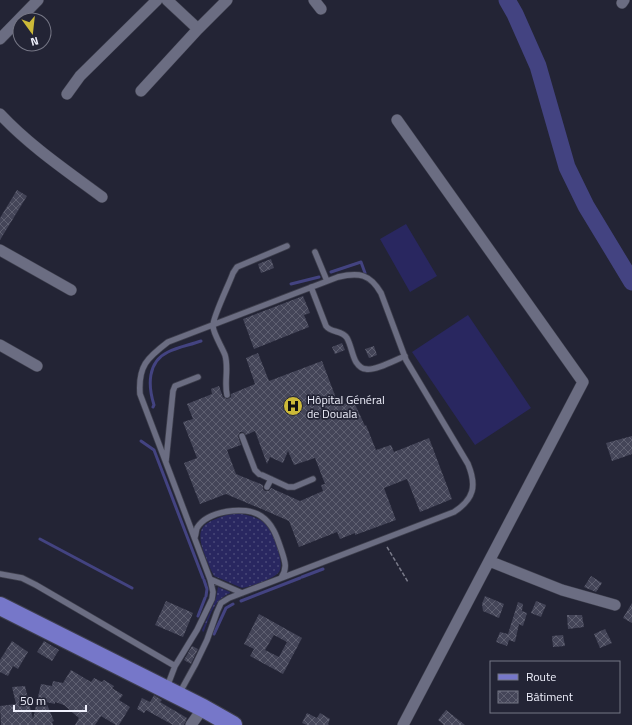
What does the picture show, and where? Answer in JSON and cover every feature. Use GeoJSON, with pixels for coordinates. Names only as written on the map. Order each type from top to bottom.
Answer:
{"type":"FeatureCollection","features":[{"type":"Feature","properties":{"kind":"main road"},"geometry":{"type":"LineString","coordinates":[[0,606],[172,692],[233,725]]}},
{"type":"Feature","properties":{"kind":"street"},"geometry":{"type":"LineString","coordinates":[[0,39],[38,0]]}},
{"type":"Feature","properties":{"kind":"street"},"geometry":{"type":"LineString","coordinates":[[67,94],[80,76],[157,0]]}},
{"type":"Feature","properties":{"kind":"street"},"geometry":{"type":"LineString","coordinates":[[167,0],[198,29]]}},
{"type":"Feature","properties":{"kind":"street"},"geometry":{"type":"LineString","coordinates":[[142,91],[198,29],[227,0]]}},
{"type":"Feature","properties":{"kind":"street"},"geometry":{"type":"LineString","coordinates":[[0,114],[31,144],[102,197]]}},
{"type":"Feature","properties":{"kind":"street"},"geometry":{"type":"LineString","coordinates":[[397,120],[583,382],[403,725]]}},
{"type":"Feature","properties":{"kind":"street"},"geometry":{"type":"LineString","coordinates":[[0,250],[72,290]]}},
{"type":"Feature","properties":{"kind":"street"},"geometry":{"type":"LineString","coordinates":[[0,344],[37,366]]}},
{"type":"Feature","properties":{"kind":"street"},"geometry":{"type":"LineString","coordinates":[[489,561],[562,590],[615,605]]}},
{"type":"Feature","properties":{"kind":"street"},"geometry":{"type":"LineString","coordinates":[[191,725],[203,708]]}},
{"type":"Feature","properties":{"kind":"lane"},"geometry":{"type":"LineString","coordinates":[[227,395],[225,386],[225,355],[213,326],[233,273],[237,267],[287,246]]}},
{"type":"Feature","properties":{"kind":"lane"},"geometry":{"type":"LineString","coordinates":[[315,252],[327,281]]}},
{"type":"Feature","properties":{"kind":"lane"},"geometry":{"type":"LineString","coordinates":[[349,274],[364,276],[376,284],[381,293],[405,356],[468,464],[474,482],[470,496],[466,503],[454,512],[229,598],[221,604],[207,640],[195,665],[172,692],[176,666],[197,630],[212,599],[213,592],[195,537],[140,394],[139,380],[142,370],[151,356],[168,342],[327,281],[349,274]]}},
{"type":"Feature","properties":{"kind":"lane"},"geometry":{"type":"LineString","coordinates":[[311,287],[326,326],[329,330],[343,334],[347,338],[360,367],[372,369],[405,356]]}},
{"type":"Feature","properties":{"kind":"lane"},"geometry":{"type":"LineString","coordinates":[[166,463],[173,391],[175,386],[198,377]]}},
{"type":"Feature","properties":{"kind":"lane"},"geometry":{"type":"LineString","coordinates":[[242,436],[255,470],[260,475],[288,487],[294,487],[313,479]]}},
{"type":"Feature","properties":{"kind":"lane"},"geometry":{"type":"LineString","coordinates":[[267,487],[270,479]]}},
{"type":"Feature","properties":{"kind":"lane"},"geometry":{"type":"LineString","coordinates":[[195,537],[202,522],[211,517],[233,509],[257,510],[268,522],[275,533],[286,564],[285,572],[281,578]]}},
{"type":"Feature","properties":{"kind":"lane"},"geometry":{"type":"LineString","coordinates":[[0,574],[22,578],[36,584],[176,666]]}},
{"type":"Feature","properties":{"kind":"lane"},"geometry":{"type":"LineString","coordinates":[[210,579],[242,593]]}},
{"type":"Feature","properties":{"kind":"path"},"geometry":{"type":"LineString","coordinates":[[383,540],[408,582]]}},
{"type":"Feature","properties":{"kind":"shaded area"},"geometry":{"type":"Polygon","coordinates":[[[406,224],[437,276],[410,292],[380,239],[406,224]]]}},
{"type":"Feature","properties":{"kind":"shaded area"},"geometry":{"type":"Polygon","coordinates":[[[468,315],[531,408],[475,445],[412,352],[468,315]]]}},
{"type":"Feature","properties":{"kind":"shaded area"},"geometry":{"type":"Polygon","coordinates":[[[232,513],[255,517],[266,524],[269,528],[280,555],[280,568],[276,575],[262,582],[242,588],[214,576],[204,553],[200,535],[205,525],[232,513]]]}},
{"type":"Feature","properties":{"kind":"shaded area"},"geometry":{"type":"Polygon","coordinates":[[[218,587],[230,593],[224,596],[216,604],[203,632],[202,630],[216,598],[218,587]]]}},
{"type":"Feature","properties":{"kind":"building"},"geometry":{"type":"Polygon","coordinates":[[[17,190],[27,196],[0,240],[0,218],[17,190]]]}},
{"type":"Feature","properties":{"kind":"building"},"geometry":{"type":"Polygon","coordinates":[[[271,259],[274,268],[261,273],[258,264],[271,259]]]}},
{"type":"Feature","properties":{"kind":"building"},"geometry":{"type":"Polygon","coordinates":[[[303,296],[310,313],[304,315],[309,327],[254,349],[243,319],[303,296]]]}},
{"type":"Feature","properties":{"kind":"building"},"geometry":{"type":"Polygon","coordinates":[[[342,343],[345,350],[335,354],[332,347],[342,343]]]}},
{"type":"Feature","properties":{"kind":"building"},"geometry":{"type":"Polygon","coordinates":[[[374,346],[377,355],[369,358],[365,349],[374,346]]]}},
{"type":"Feature","properties":{"kind":"building"},"geometry":{"type":"Polygon","coordinates":[[[258,353],[269,381],[322,361],[339,406],[353,400],[365,426],[366,425],[376,450],[391,445],[394,452],[429,438],[452,499],[420,512],[407,479],[384,488],[396,520],[340,539],[337,532],[299,547],[289,521],[264,510],[226,494],[200,504],[184,463],[197,458],[183,422],[193,419],[187,404],[212,394],[211,389],[219,386],[223,397],[227,399],[231,397],[231,394],[255,384],[246,358],[258,353]],[[255,431],[246,435],[243,432],[240,432],[238,436],[241,445],[227,450],[236,474],[263,485],[263,489],[265,491],[269,491],[271,488],[300,501],[323,491],[321,485],[325,484],[315,458],[294,465],[288,451],[283,463],[270,457],[267,464],[255,431]]]}},
{"type":"Feature","properties":{"kind":"building"},"geometry":{"type":"Polygon","coordinates":[[[632,436],[632,454],[612,461],[606,443],[632,436]]]}},
{"type":"Feature","properties":{"kind":"building"},"geometry":{"type":"Polygon","coordinates":[[[591,576],[602,583],[596,592],[584,587],[591,576]]]}},
{"type":"Feature","properties":{"kind":"building"},"geometry":{"type":"Polygon","coordinates":[[[485,596],[504,604],[499,618],[483,611],[482,604],[485,596]]]}},
{"type":"Feature","properties":{"kind":"building"},"geometry":{"type":"Polygon","coordinates":[[[166,601],[193,613],[183,637],[155,625],[166,601]]]}},
{"type":"Feature","properties":{"kind":"building"},"geometry":{"type":"Polygon","coordinates":[[[536,601],[546,605],[541,617],[531,613],[536,601]]]}},
{"type":"Feature","properties":{"kind":"building"},"geometry":{"type":"Polygon","coordinates":[[[518,602],[523,604],[522,611],[527,613],[523,626],[519,624],[515,642],[509,640],[507,646],[496,642],[500,632],[508,634],[518,602]]]}},
{"type":"Feature","properties":{"kind":"building"},"geometry":{"type":"Polygon","coordinates":[[[632,603],[632,623],[623,618],[632,603]]]}},
{"type":"Feature","properties":{"kind":"building"},"geometry":{"type":"Polygon","coordinates":[[[259,614],[302,638],[283,674],[250,656],[254,649],[244,644],[259,614]],[[274,635],[265,650],[279,657],[287,642],[274,635]]]}},
{"type":"Feature","properties":{"kind":"building"},"geometry":{"type":"Polygon","coordinates":[[[567,615],[582,615],[584,627],[568,629],[567,615]]]}},
{"type":"Feature","properties":{"kind":"building"},"geometry":{"type":"Polygon","coordinates":[[[605,629],[612,643],[600,648],[594,634],[605,629]]]}},
{"type":"Feature","properties":{"kind":"building"},"geometry":{"type":"Polygon","coordinates":[[[563,635],[565,646],[553,647],[552,636],[563,635]]]}},
{"type":"Feature","properties":{"kind":"building"},"geometry":{"type":"Polygon","coordinates":[[[12,641],[28,652],[18,669],[13,666],[8,676],[0,672],[0,660],[12,641]]]}},
{"type":"Feature","properties":{"kind":"building"},"geometry":{"type":"Polygon","coordinates":[[[44,641],[59,650],[52,661],[37,652],[44,641]]]}},
{"type":"Feature","properties":{"kind":"building"},"geometry":{"type":"Polygon","coordinates":[[[192,646],[198,649],[191,664],[184,660],[192,646]]]}},
{"type":"Feature","properties":{"kind":"building"},"geometry":{"type":"Polygon","coordinates":[[[71,670],[91,682],[94,678],[102,682],[104,680],[114,686],[112,688],[123,695],[119,700],[130,707],[119,725],[116,725],[101,716],[95,725],[75,725],[79,718],[64,705],[55,702],[55,704],[46,702],[54,721],[52,722],[53,725],[1,725],[0,706],[16,704],[12,687],[25,686],[33,719],[41,684],[52,686],[53,681],[63,683],[71,670]]]}},
{"type":"Feature","properties":{"kind":"building"},"geometry":{"type":"Polygon","coordinates":[[[154,695],[162,700],[160,702],[187,718],[184,725],[173,725],[146,710],[144,713],[137,709],[142,698],[150,702],[154,695]]]}},
{"type":"Feature","properties":{"kind":"building"},"geometry":{"type":"Polygon","coordinates":[[[446,710],[465,725],[444,725],[438,720],[446,710]]]}},
{"type":"Feature","properties":{"kind":"building"},"geometry":{"type":"Polygon","coordinates":[[[307,713],[317,718],[320,713],[330,719],[329,725],[307,725],[302,723],[307,713]]]}},
{"type":"Feature","properties":{"kind":"waterway"},"geometry":{"type":"LineString","coordinates":[[507,0],[515,14],[538,66],[567,167],[586,206],[632,282]]}},
{"type":"Feature","properties":{"kind":"waterway"},"geometry":{"type":"LineString","coordinates":[[331,272],[361,262],[365,273]]}},
{"type":"Feature","properties":{"kind":"waterway"},"geometry":{"type":"LineString","coordinates":[[291,284],[319,277]]}},
{"type":"Feature","properties":{"kind":"waterway"},"geometry":{"type":"LineString","coordinates":[[153,407],[154,405],[150,383],[151,375],[156,362],[161,356],[168,352],[201,341]]}},
{"type":"Feature","properties":{"kind":"waterway"},"geometry":{"type":"LineString","coordinates":[[141,441],[154,450],[203,578]]}},
{"type":"Feature","properties":{"kind":"waterway"},"geometry":{"type":"LineString","coordinates":[[40,539],[132,588]]}},
{"type":"Feature","properties":{"kind":"waterway"},"geometry":{"type":"LineString","coordinates":[[302,577],[323,569]]}},
{"type":"Feature","properties":{"kind":"waterway"},"geometry":{"type":"LineString","coordinates":[[241,601],[300,578]]}},
{"type":"Feature","properties":{"kind":"waterway"},"geometry":{"type":"LineString","coordinates":[[204,580],[207,589],[206,596]]}},
{"type":"Feature","properties":{"kind":"waterway"},"geometry":{"type":"LineString","coordinates":[[198,616],[205,598]]}},
{"type":"Feature","properties":{"kind":"waterway"},"geometry":{"type":"LineString","coordinates":[[214,634],[226,608],[233,604]]}},
{"type":"Feature","properties":{"kind":"place","name":"Hôpital Général de Douala"},"geometry":{"type":"Point","coordinates":[293,406]}}]}
